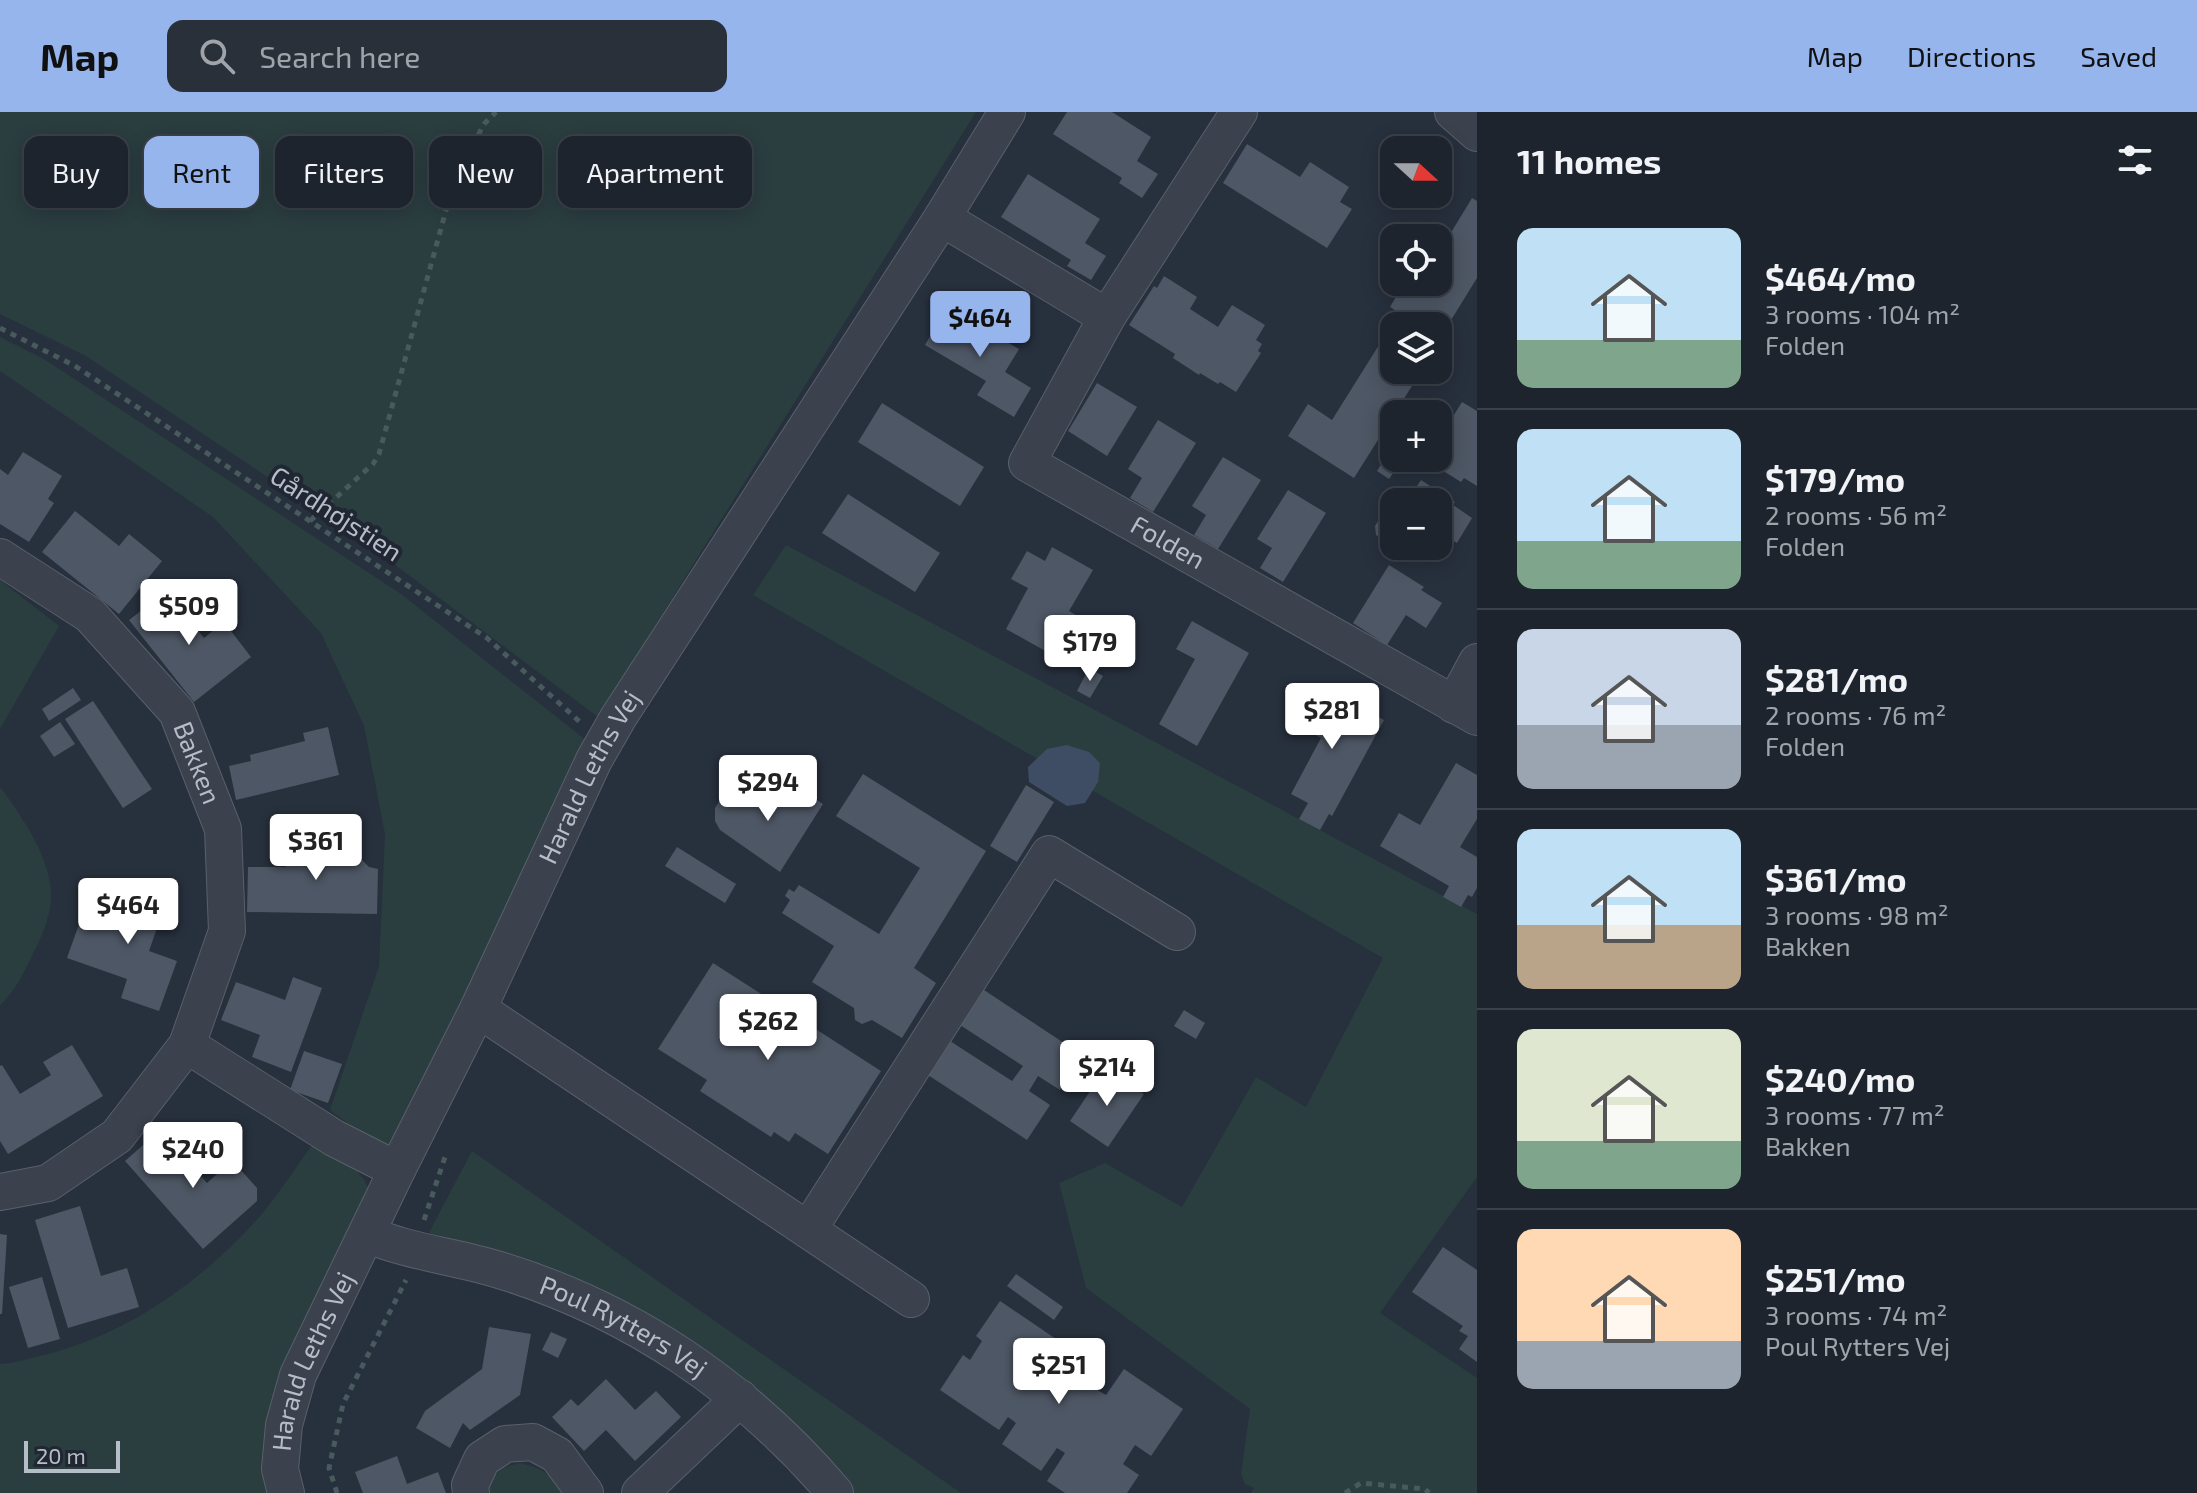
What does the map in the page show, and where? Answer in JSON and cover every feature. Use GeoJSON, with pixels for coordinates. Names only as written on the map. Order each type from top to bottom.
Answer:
{"type":"FeatureCollection","features":[{"type":"Feature","properties":{"kind":"street","name":"Harald Leths Vej"},"geometry":{"type":"LineString","coordinates":[[286,1493],[280,1469],[284,1425],[298,1375],[478,1009],[594,760],[1007,112]]}},
{"type":"Feature","properties":{"kind":"street","name":"Folden"},"geometry":{"type":"LineString","coordinates":[[1239,112],[1107,317],[1027,463],[1465,711],[1477,662]]}},
{"type":"Feature","properties":{"kind":"street"},"geometry":{"type":"LineString","coordinates":[[1453,112],[1477,133]]}},
{"type":"Feature","properties":{"kind":"street"},"geometry":{"type":"LineString","coordinates":[[942,218],[1107,317]]}},
{"type":"Feature","properties":{"kind":"street","name":"Bakken"},"geometry":{"type":"LineString","coordinates":[[0,557],[90,615],[177,712],[223,829],[227,931],[187,1045],[117,1136],[48,1183],[0,1192]]}},
{"type":"Feature","properties":{"kind":"street"},"geometry":{"type":"LineString","coordinates":[[808,1230],[1049,854],[1177,932]]}},
{"type":"Feature","properties":{"kind":"street"},"geometry":{"type":"LineString","coordinates":[[478,1009],[911,1299]]}},
{"type":"Feature","properties":{"kind":"street"},"geometry":{"type":"LineString","coordinates":[[187,1045],[334,1138],[397,1170]]}},
{"type":"Feature","properties":{"kind":"street","name":"Poul Rytters Vej"},"geometry":{"type":"LineString","coordinates":[[367,1234],[385,1242],[495,1269],[581,1299],[657,1338],[740,1398],[817,1471],[835,1493]]}},
{"type":"Feature","properties":{"kind":"street"},"geometry":{"type":"LineString","coordinates":[[640,1493],[740,1398]]}},
{"type":"Feature","properties":{"kind":"street"},"geometry":{"type":"LineString","coordinates":[[471,1493],[470,1485],[482,1459],[505,1444],[533,1442],[557,1455],[585,1493]]}},
{"type":"Feature","properties":{"kind":"path"},"geometry":{"type":"LineString","coordinates":[[310,521],[373,464],[379,454],[454,181],[484,124],[496,112]]}},
{"type":"Feature","properties":{"kind":"path","name":"Gårdhøjstien"},"geometry":{"type":"LineString","coordinates":[[0,328],[75,366],[487,638],[604,743]]}},
{"type":"Feature","properties":{"kind":"path"},"geometry":{"type":"LineString","coordinates":[[337,1493],[329,1468],[343,1404],[408,1276],[449,1146]]}},
{"type":"Feature","properties":{"kind":"path"},"geometry":{"type":"LineString","coordinates":[[1345,1493],[1361,1483],[1426,1492]]}},
{"type":"Feature","properties":{"kind":"shaded area"},"geometry":{"type":"Polygon","coordinates":[[[0,112],[976,112],[598,717],[362,540],[86,356],[0,314],[0,112]]]}},
{"type":"Feature","properties":{"kind":"shaded area"},"geometry":{"type":"Polygon","coordinates":[[[0,337],[44,359],[401,594],[587,741],[407,1120],[389,1144],[374,1143],[330,1110],[379,966],[385,834],[364,726],[321,633],[213,517],[0,371],[0,337]]]}},
{"type":"Feature","properties":{"kind":"shaded area"},"geometry":{"type":"Polygon","coordinates":[[[786,545],[1477,914],[1477,1177],[1380,1313],[1477,1378],[1477,1493],[1251,1493],[1254,1488],[1245,1484],[1241,1474],[1250,1409],[1086,1288],[1059,1183],[1105,1163],[1182,1207],[1256,1077],[1306,1107],[1383,958],[753,595],[786,545]]]}},
{"type":"Feature","properties":{"kind":"shaded area"},"geometry":{"type":"Polygon","coordinates":[[[0,580],[59,626],[0,729],[0,580]]]}},
{"type":"Feature","properties":{"kind":"shaded area"},"geometry":{"type":"Polygon","coordinates":[[[0,787],[42,855],[51,899],[47,922],[34,951],[18,983],[0,1005],[0,787]]]}},
{"type":"Feature","properties":{"kind":"shaded area"},"geometry":{"type":"Polygon","coordinates":[[[312,1145],[353,1167],[369,1190],[269,1493],[0,1493],[0,1364],[67,1348],[97,1337],[181,1289],[253,1224],[312,1145]]]}},
{"type":"Feature","properties":{"kind":"shaded area"},"geometry":{"type":"Polygon","coordinates":[[[472,1151],[961,1493],[852,1493],[773,1411],[426,1238],[472,1151]]]}},
{"type":"Feature","properties":{"kind":"shaded area"},"geometry":{"type":"Polygon","coordinates":[[[520,1463],[546,1473],[567,1493],[487,1493],[498,1472],[520,1463]]]}},
{"type":"Feature","properties":{"kind":"water"},"geometry":{"type":"Polygon","coordinates":[[[1067,745],[1089,752],[1100,763],[1098,782],[1085,803],[1067,806],[1029,782],[1028,767],[1047,749],[1067,745]]]}},
{"type":"Feature","properties":{"kind":"building"},"geometry":{"type":"Polygon","coordinates":[[[1067,112],[1112,112],[1151,137],[1137,161],[1158,174],[1142,198],[1119,183],[1122,178],[1053,134],[1067,112]]]}},
{"type":"Feature","properties":{"kind":"building"},"geometry":{"type":"Polygon","coordinates":[[[1247,144],[1300,177],[1310,162],[1349,187],[1340,202],[1352,209],[1327,248],[1223,183],[1247,144]]]}},
{"type":"Feature","properties":{"kind":"building"},"geometry":{"type":"Polygon","coordinates":[[[1028,174],[1100,219],[1085,243],[1106,256],[1091,280],[1067,266],[1071,260],[1001,217],[1028,174]]]}},
{"type":"Feature","properties":{"kind":"building"},"geometry":{"type":"Polygon","coordinates":[[[1472,198],[1477,201],[1477,278],[1452,319],[1452,312],[1398,312],[1390,307],[1397,296],[1452,296],[1452,231],[1472,198]]]}},
{"type":"Feature","properties":{"kind":"building"},"geometry":{"type":"Polygon","coordinates":[[[1164,276],[1197,297],[1190,309],[1218,327],[1232,305],[1265,325],[1256,340],[1262,344],[1258,351],[1261,353],[1236,392],[1220,382],[1218,384],[1199,375],[1173,358],[1175,354],[1129,325],[1164,276]]]}},
{"type":"Feature","properties":{"kind":"building"},"geometry":{"type":"Polygon","coordinates":[[[947,307],[1019,349],[1005,372],[1031,388],[1014,417],[977,395],[986,381],[925,345],[947,307]]]}},
{"type":"Feature","properties":{"kind":"building"},"geometry":{"type":"Polygon","coordinates":[[[1380,343],[1380,384],[1413,384],[1403,400],[1380,400],[1380,437],[1354,478],[1288,436],[1308,404],[1332,420],[1380,343]]]}},
{"type":"Feature","properties":{"kind":"building"},"geometry":{"type":"Polygon","coordinates":[[[1097,383],[1137,407],[1107,456],[1068,431],[1097,383]]]}},
{"type":"Feature","properties":{"kind":"building"},"geometry":{"type":"Polygon","coordinates":[[[1462,402],[1477,411],[1477,486],[1464,478],[1461,482],[1445,472],[1452,472],[1452,418],[1462,402]]]}},
{"type":"Feature","properties":{"kind":"building"},"geometry":{"type":"Polygon","coordinates":[[[882,403],[984,467],[960,506],[858,442],[882,403]]]}},
{"type":"Feature","properties":{"kind":"building"},"geometry":{"type":"Polygon","coordinates":[[[1158,420],[1196,443],[1153,512],[1130,498],[1142,478],[1128,469],[1158,420]]]}},
{"type":"Feature","properties":{"kind":"building"},"geometry":{"type":"Polygon","coordinates":[[[23,452],[62,476],[48,499],[54,503],[29,542],[0,524],[0,469],[8,475],[23,452]]]}},
{"type":"Feature","properties":{"kind":"building"},"geometry":{"type":"Polygon","coordinates":[[[1223,457],[1261,480],[1218,549],[1194,535],[1206,515],[1192,506],[1223,457]]]}},
{"type":"Feature","properties":{"kind":"building"},"geometry":{"type":"Polygon","coordinates":[[[1380,466],[1380,472],[1394,472],[1389,479],[1377,471],[1380,466]]]}},
{"type":"Feature","properties":{"kind":"building"},"geometry":{"type":"Polygon","coordinates":[[[1421,480],[1433,488],[1416,488],[1421,480]]]}},
{"type":"Feature","properties":{"kind":"building"},"geometry":{"type":"Polygon","coordinates":[[[1288,490],[1326,513],[1283,582],[1260,568],[1272,548],[1257,539],[1288,490]]]}},
{"type":"Feature","properties":{"kind":"building"},"geometry":{"type":"Polygon","coordinates":[[[848,494],[940,553],[915,592],[822,533],[848,494]]]}},
{"type":"Feature","properties":{"kind":"building"},"geometry":{"type":"Polygon","coordinates":[[[1452,500],[1455,502],[1453,505],[1472,518],[1457,543],[1452,540],[1452,500]]]}},
{"type":"Feature","properties":{"kind":"building"},"geometry":{"type":"Polygon","coordinates":[[[75,511],[119,546],[129,534],[162,561],[119,614],[42,552],[75,511]]]}},
{"type":"Feature","properties":{"kind":"building"},"geometry":{"type":"Polygon","coordinates":[[[1380,518],[1380,537],[1376,535],[1375,526],[1380,518]]]}},
{"type":"Feature","properties":{"kind":"building"},"geometry":{"type":"Polygon","coordinates":[[[1052,547],[1093,570],[1069,611],[1095,626],[1072,666],[1006,629],[1028,588],[1011,579],[1027,551],[1045,561],[1052,547]]]}},
{"type":"Feature","properties":{"kind":"building"},"geometry":{"type":"Polygon","coordinates":[[[1389,565],[1424,587],[1421,590],[1442,603],[1426,628],[1406,615],[1387,645],[1353,623],[1389,565]]]}},
{"type":"Feature","properties":{"kind":"building"},"geometry":{"type":"Polygon","coordinates":[[[167,591],[204,638],[224,622],[251,657],[194,702],[129,620],[167,591]]]}},
{"type":"Feature","properties":{"kind":"building"},"geometry":{"type":"Polygon","coordinates":[[[1192,621],[1249,653],[1197,746],[1159,724],[1195,659],[1176,649],[1192,621]]]}},
{"type":"Feature","properties":{"kind":"building"},"geometry":{"type":"Polygon","coordinates":[[[1089,668],[1103,676],[1090,698],[1077,691],[1089,668]]]}},
{"type":"Feature","properties":{"kind":"building"},"geometry":{"type":"Polygon","coordinates":[[[1317,683],[1384,720],[1332,816],[1329,814],[1320,830],[1299,819],[1308,803],[1291,794],[1321,738],[1296,724],[1317,683]]]}},
{"type":"Feature","properties":{"kind":"building"},"geometry":{"type":"Polygon","coordinates":[[[73,688],[81,700],[49,721],[42,709],[73,688]]]}},
{"type":"Feature","properties":{"kind":"building"},"geometry":{"type":"Polygon","coordinates":[[[93,701],[152,789],[123,808],[65,719],[93,701]]]}},
{"type":"Feature","properties":{"kind":"building"},"geometry":{"type":"Polygon","coordinates":[[[60,722],[75,744],[54,757],[40,736],[60,722]]]}},
{"type":"Feature","properties":{"kind":"building"},"geometry":{"type":"Polygon","coordinates":[[[328,727],[339,775],[236,800],[229,766],[251,761],[250,755],[305,741],[303,733],[328,727]]]}},
{"type":"Feature","properties":{"kind":"building"},"geometry":{"type":"Polygon","coordinates":[[[1456,763],[1477,775],[1477,819],[1460,847],[1477,857],[1477,888],[1461,907],[1443,897],[1449,886],[1380,846],[1399,813],[1420,825],[1456,763]]]}},
{"type":"Feature","properties":{"kind":"building"},"geometry":{"type":"Polygon","coordinates":[[[863,774],[986,851],[914,968],[936,983],[902,1038],[872,1020],[862,1024],[855,1020],[854,1008],[812,982],[834,946],[782,913],[790,900],[785,896],[789,889],[794,892],[799,885],[879,934],[920,868],[836,816],[863,774]]]}},
{"type":"Feature","properties":{"kind":"building"},"geometry":{"type":"Polygon","coordinates":[[[790,782],[823,804],[780,872],[720,830],[715,821],[715,808],[722,797],[746,791],[773,809],[790,782]]]}},
{"type":"Feature","properties":{"kind":"building"},"geometry":{"type":"Polygon","coordinates":[[[1026,785],[1054,802],[1017,862],[990,846],[1026,785]]]}},
{"type":"Feature","properties":{"kind":"building"},"geometry":{"type":"Polygon","coordinates":[[[328,826],[369,867],[378,869],[377,914],[247,912],[248,867],[285,867],[328,826]]]}},
{"type":"Feature","properties":{"kind":"building"},"geometry":{"type":"Polygon","coordinates":[[[677,847],[736,884],[725,903],[665,866],[677,847]]]}},
{"type":"Feature","properties":{"kind":"building"},"geometry":{"type":"Polygon","coordinates":[[[122,883],[167,899],[149,951],[177,961],[159,1011],[121,998],[127,979],[67,958],[83,913],[109,922],[122,883]]]}},
{"type":"Feature","properties":{"kind":"building"},"geometry":{"type":"Polygon","coordinates":[[[713,963],[881,1071],[828,1154],[795,1133],[789,1142],[774,1132],[771,1137],[700,1091],[707,1080],[658,1049],[713,963]]]}},
{"type":"Feature","properties":{"kind":"building"},"geometry":{"type":"Polygon","coordinates":[[[293,977],[322,988],[291,1072],[252,1057],[260,1035],[221,1020],[236,982],[285,1000],[293,977]]]}},
{"type":"Feature","properties":{"kind":"building"},"geometry":{"type":"Polygon","coordinates":[[[984,990],[1082,1055],[1060,1090],[1038,1076],[1029,1091],[1050,1105],[1027,1140],[928,1075],[950,1041],[1012,1081],[1023,1066],[960,1025],[984,990]]]}},
{"type":"Feature","properties":{"kind":"building"},"geometry":{"type":"Polygon","coordinates":[[[1184,1010],[1205,1023],[1196,1039],[1174,1026],[1184,1010]]]}},
{"type":"Feature","properties":{"kind":"building"},"geometry":{"type":"Polygon","coordinates":[[[72,1045],[103,1096],[8,1154],[0,1141],[0,1066],[20,1094],[51,1075],[43,1062],[72,1045]]]}},
{"type":"Feature","properties":{"kind":"building"},"geometry":{"type":"Polygon","coordinates":[[[304,1051],[342,1064],[328,1103],[290,1090],[304,1051]]]}},
{"type":"Feature","properties":{"kind":"building"},"geometry":{"type":"Polygon","coordinates":[[[1105,1069],[1144,1094],[1108,1147],[1070,1121],[1105,1069]]]}},
{"type":"Feature","properties":{"kind":"building"},"geometry":{"type":"Polygon","coordinates":[[[160,1130],[207,1183],[225,1167],[239,1168],[257,1188],[257,1201],[203,1249],[125,1161],[160,1130]]]}},
{"type":"Feature","properties":{"kind":"building"},"geometry":{"type":"Polygon","coordinates":[[[80,1206],[101,1276],[127,1268],[139,1307],[68,1328],[35,1220],[80,1206]]]}},
{"type":"Feature","properties":{"kind":"building"},"geometry":{"type":"Polygon","coordinates":[[[0,1234],[7,1235],[2,1314],[0,1314],[0,1234]]]}},
{"type":"Feature","properties":{"kind":"building"},"geometry":{"type":"Polygon","coordinates":[[[1443,1247],[1477,1270],[1477,1362],[1459,1349],[1468,1336],[1459,1331],[1463,1326],[1412,1292],[1443,1247]]]}},
{"type":"Feature","properties":{"kind":"building"},"geometry":{"type":"Polygon","coordinates":[[[1016,1274],[1063,1307],[1054,1320],[1007,1286],[1016,1274]]]}},
{"type":"Feature","properties":{"kind":"building"},"geometry":{"type":"Polygon","coordinates":[[[42,1277],[60,1339],[28,1348],[9,1287],[42,1277]]]}},
{"type":"Feature","properties":{"kind":"building"},"geometry":{"type":"Polygon","coordinates":[[[1000,1301],[1059,1341],[1049,1355],[1058,1362],[1064,1353],[1104,1380],[1097,1390],[1106,1395],[1124,1369],[1183,1409],[1151,1456],[1135,1445],[1123,1464],[1139,1475],[1127,1493],[1065,1493],[1047,1481],[1065,1453],[1057,1448],[1041,1471],[1002,1444],[1016,1423],[1008,1417],[999,1430],[940,1390],[963,1355],[970,1360],[982,1341],[976,1336],[1000,1301]]]}},
{"type":"Feature","properties":{"kind":"building"},"geometry":{"type":"Polygon","coordinates":[[[489,1327],[531,1334],[520,1395],[470,1430],[463,1423],[450,1448],[416,1428],[425,1411],[482,1369],[489,1327]]]}},
{"type":"Feature","properties":{"kind":"building"},"geometry":{"type":"Polygon","coordinates":[[[551,1332],[567,1339],[558,1358],[542,1350],[551,1332]]]}},
{"type":"Feature","properties":{"kind":"building"},"geometry":{"type":"Polygon","coordinates":[[[606,1379],[635,1410],[656,1391],[681,1417],[635,1461],[606,1430],[584,1451],[552,1417],[571,1399],[578,1406],[606,1379]]]}},
{"type":"Feature","properties":{"kind":"building"},"geometry":{"type":"Polygon","coordinates":[[[397,1456],[407,1484],[438,1472],[446,1493],[363,1493],[355,1472],[397,1456]]]}}]}
